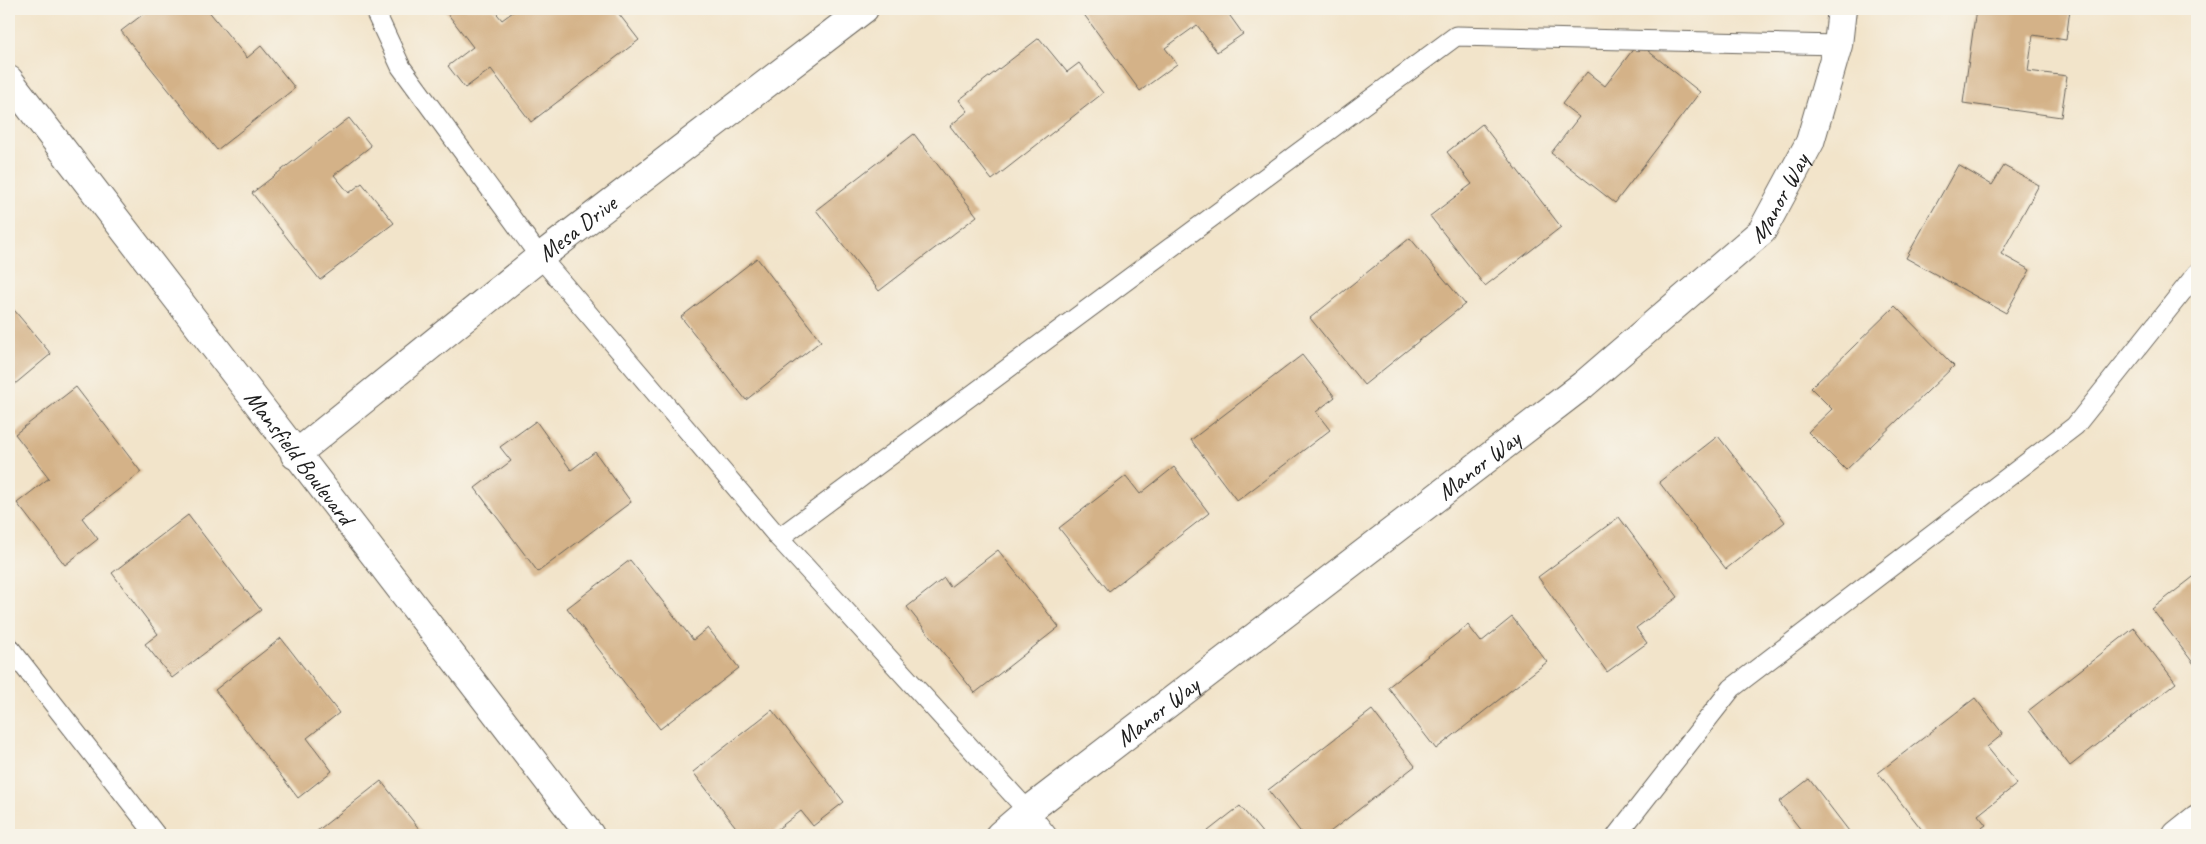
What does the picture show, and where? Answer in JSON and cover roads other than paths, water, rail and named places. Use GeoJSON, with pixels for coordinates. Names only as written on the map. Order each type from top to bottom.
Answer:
{"type":"FeatureCollection","features":[{"type":"Feature","properties":{"kind":"street","name":"Mesa Drive"},"geometry":{"type":"LineString","coordinates":[[295,455],[540,258],[864,9]]}},
{"type":"Feature","properties":{"kind":"street","name":"Manor Way"},"geometry":{"type":"LineString","coordinates":[[1000,835],[1028,811],[1582,385],[1762,231],[1810,142],[1838,44],[1842,9]]}},
{"type":"Feature","properties":{"kind":"street","name":"Mansfield Boulevard"},"geometry":{"type":"LineString","coordinates":[[9,80],[295,455],[590,835]]}},
{"type":"Feature","properties":{"kind":"street"},"geometry":{"type":"LineString","coordinates":[[2177,835],[2197,819]]}},
{"type":"Feature","properties":{"kind":"lane"},"geometry":{"type":"LineString","coordinates":[[374,9],[401,67],[540,258],[779,538],[1028,811],[1047,835]]}},
{"type":"Feature","properties":{"kind":"lane"},"geometry":{"type":"LineString","coordinates":[[779,538],[1456,36],[1838,44]]}},
{"type":"Feature","properties":{"kind":"lane"},"geometry":{"type":"LineString","coordinates":[[1617,835],[1732,688],[2075,426],[2197,273]]}},
{"type":"Feature","properties":{"kind":"lane"},"geometry":{"type":"LineString","coordinates":[[9,647],[156,835]]}}]}
